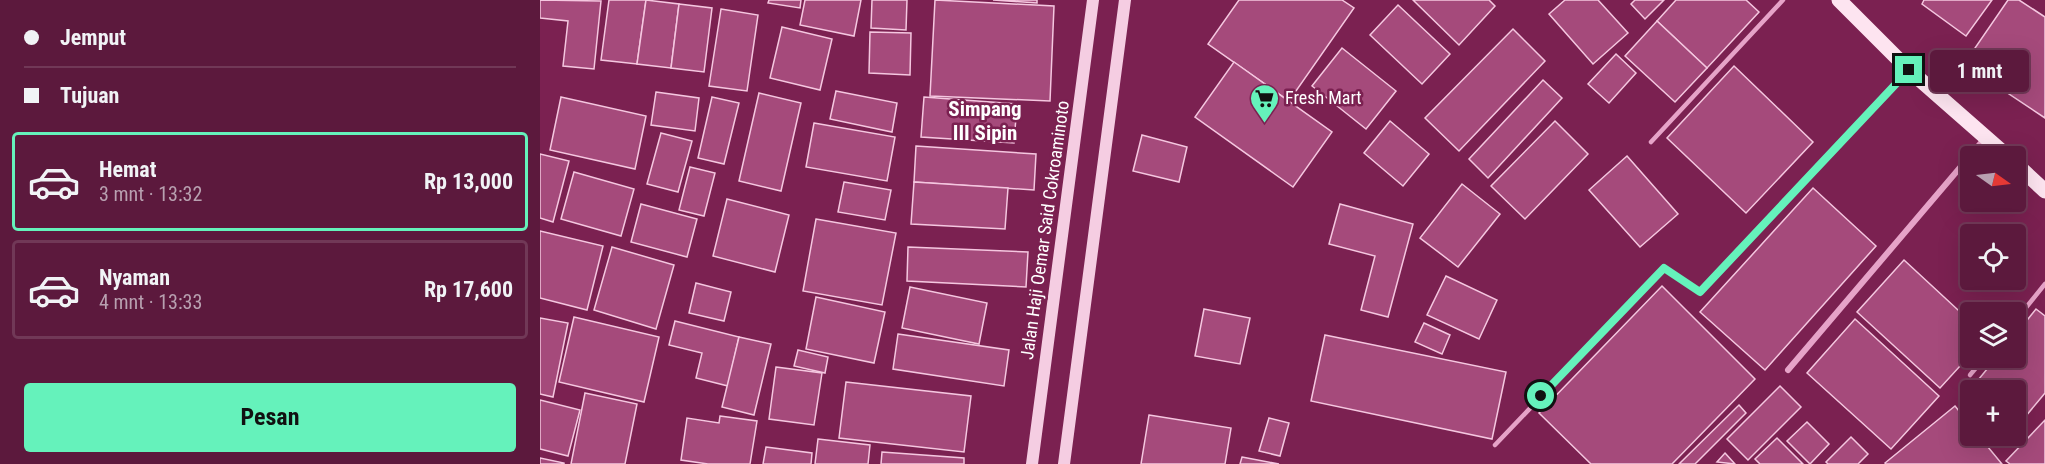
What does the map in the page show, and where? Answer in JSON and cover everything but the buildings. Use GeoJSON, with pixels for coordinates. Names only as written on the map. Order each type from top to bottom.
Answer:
{"type":"FeatureCollection","features":[{"type":"Feature","properties":{"kind":"main road","name":"Jalan Haji Oemar Said Cokroaminoto"},"geometry":{"type":"LineString","coordinates":[[1032,464],[1093,0]]}},
{"type":"Feature","properties":{"kind":"main road"},"geometry":{"type":"LineString","coordinates":[[1064,464],[1125,0]]}},
{"type":"Feature","properties":{"kind":"main road"},"geometry":{"type":"LineString","coordinates":[[1839,0],[1909,70],[1996,146]]}},
{"type":"Feature","properties":{"kind":"main road"},"geometry":{"type":"LineString","coordinates":[[2026,173],[2045,191]]}},
{"type":"Feature","properties":{"kind":"street"},"geometry":{"type":"LineString","coordinates":[[1788,370],[1986,137]]}},
{"type":"Feature","properties":{"kind":"lane"},"geometry":{"type":"LineString","coordinates":[[1651,142],[1783,0]]}},
{"type":"Feature","properties":{"kind":"lane"},"geometry":{"type":"LineString","coordinates":[[1495,445],[1664,268],[1700,292],[1909,70]]}},
{"type":"Feature","properties":{"kind":"lane"},"geometry":{"type":"LineString","coordinates":[[2026,308],[2045,284]]}},
{"type":"Feature","properties":{"kind":"lane"},"geometry":{"type":"LineString","coordinates":[[1970,375],[1976,368]]}},
{"type":"Feature","properties":{"kind":"place","name":"Fresh Mart"},"geometry":{"type":"Point","coordinates":[1264,124]}},
{"type":"Feature","properties":{"kind":"district","name":"Simpang III Sipin"},"geometry":{"type":"Point","coordinates":[985,121]}},
{"type":"Feature","properties":{"kind":"route"},"geometry":{"type":"LineString","coordinates":[[1541,396],[1664,268],[1700,292],[1909,70]]}}]}
